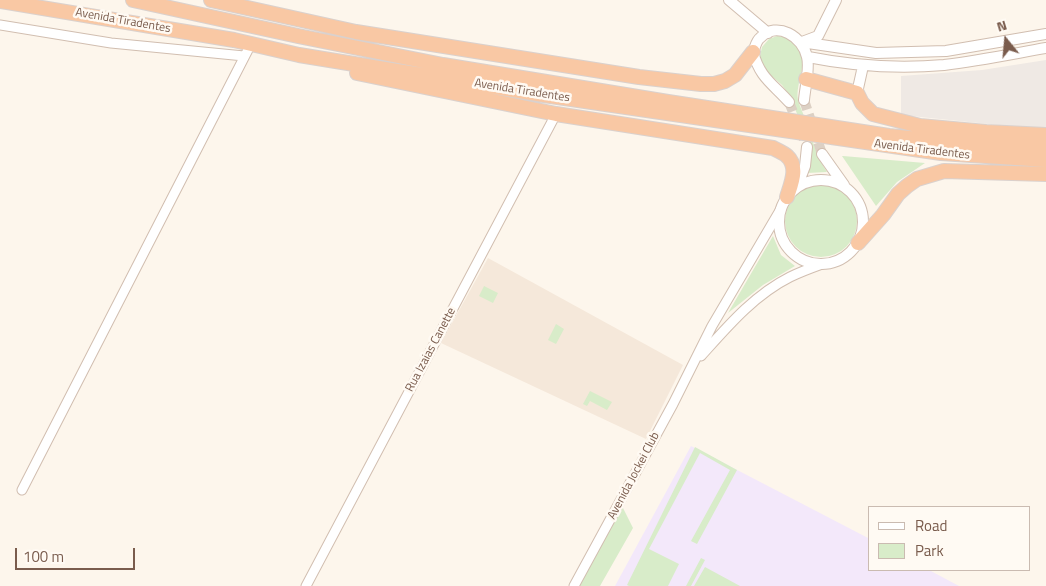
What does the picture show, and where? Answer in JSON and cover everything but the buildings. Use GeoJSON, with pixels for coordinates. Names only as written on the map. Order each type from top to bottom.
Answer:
{"type":"FeatureCollection","features":[{"type":"Feature","properties":{"kind":"highway","name":"Avenida Tiradentes"},"geometry":{"type":"LineString","coordinates":[[133,0],[443,65],[668,102],[889,136],[978,146],[1046,149]]}},
{"type":"Feature","properties":{"kind":"highway"},"geometry":{"type":"LineString","coordinates":[[212,0],[356,32],[700,84],[714,84],[735,76],[752,52]]}},
{"type":"Feature","properties":{"kind":"highway","name":"Avenida Tiradentes"},"geometry":{"type":"LineString","coordinates":[[0,1],[116,19],[248,50],[299,55],[544,95],[951,154],[1046,160]]}},
{"type":"Feature","properties":{"kind":"highway"},"geometry":{"type":"LineString","coordinates":[[356,32],[443,65]]}},
{"type":"Feature","properties":{"kind":"highway"},"geometry":{"type":"LineString","coordinates":[[299,55],[355,73],[556,114],[773,148],[788,156],[793,167],[794,174],[784,202]]}},
{"type":"Feature","properties":{"kind":"highway"},"geometry":{"type":"LineString","coordinates":[[806,79],[857,93],[862,103],[873,114],[920,126],[1046,135]]}},
{"type":"Feature","properties":{"kind":"highway"},"geometry":{"type":"LineString","coordinates":[[858,243],[883,215],[898,194],[917,179],[929,174],[944,171],[1046,174]]}},
{"type":"Feature","properties":{"kind":"street"},"geometry":{"type":"LineString","coordinates":[[729,0],[768,33]]}},
{"type":"Feature","properties":{"kind":"street"},"geometry":{"type":"LineString","coordinates":[[801,42],[818,36],[836,0]]}},
{"type":"Feature","properties":{"kind":"street"},"geometry":{"type":"LineString","coordinates":[[0,25],[111,43],[248,50],[22,490]]}},
{"type":"Feature","properties":{"kind":"street"},"geometry":{"type":"LineString","coordinates":[[789,102],[756,66],[752,52],[759,38],[768,33],[788,32],[801,42],[808,58],[804,100]]}},
{"type":"Feature","properties":{"kind":"street"},"geometry":{"type":"LineString","coordinates":[[801,42],[876,53],[946,51],[1046,34]]}},
{"type":"Feature","properties":{"kind":"street"},"geometry":{"type":"LineString","coordinates":[[808,58],[862,66],[906,67],[952,64],[1046,48]]}},
{"type":"Feature","properties":{"kind":"street"},"geometry":{"type":"LineString","coordinates":[[952,64],[958,49]]}},
{"type":"Feature","properties":{"kind":"street"},"geometry":{"type":"LineString","coordinates":[[857,93],[862,66]]}},
{"type":"Feature","properties":{"kind":"street","name":"Rua Izaias Canette"},"geometry":{"type":"LineString","coordinates":[[306,586],[556,114]]}},
{"type":"Feature","properties":{"kind":"street"},"geometry":{"type":"LineString","coordinates":[[797,187],[805,166],[807,148]]}},
{"type":"Feature","properties":{"kind":"street"},"geometry":{"type":"LineString","coordinates":[[822,154],[845,186],[856,197],[863,212],[864,228],[854,249],[843,258],[822,264],[806,261],[792,252],[786,246],[780,231],[779,223],[784,202],[797,187],[804,183],[821,179],[838,182],[845,186]]}},
{"type":"Feature","properties":{"kind":"street","name":"Avenida Jockei Club"},"geometry":{"type":"LineString","coordinates":[[574,586],[712,326],[784,202]]}},
{"type":"Feature","properties":{"kind":"street","name":"Avenida Jockei Club"},"geometry":{"type":"LineString","coordinates":[[692,366],[733,320],[758,299],[789,278],[822,264]]}},
{"type":"Feature","properties":{"kind":"shaded area"},"geometry":{"type":"Polygon","coordinates":[[[1046,60],[1046,130],[901,115],[901,76],[982,70],[1046,60]]]}},
{"type":"Feature","properties":{"kind":"shaded area"},"geometry":{"type":"Polygon","coordinates":[[[488,258],[683,365],[646,439],[441,343],[488,258]]]}},
{"type":"Feature","properties":{"kind":"shaded area"},"geometry":{"type":"Polygon","coordinates":[[[691,446],[868,538],[868,571],[931,571],[959,586],[615,586],[691,446]]]}},
{"type":"Feature","properties":{"kind":"green space"},"geometry":{"type":"Polygon","coordinates":[[[777,36],[791,41],[801,53],[802,66],[798,86],[798,100],[818,154],[827,172],[807,173],[811,149],[790,96],[763,65],[760,56],[762,47],[769,39],[777,36]]]}},
{"type":"Feature","properties":{"kind":"green space"},"geometry":{"type":"Polygon","coordinates":[[[842,156],[925,163],[897,182],[876,206],[842,156]]]}},
{"type":"Feature","properties":{"kind":"green space"},"geometry":{"type":"Polygon","coordinates":[[[828,185],[847,195],[855,207],[857,221],[855,235],[847,247],[835,255],[814,257],[795,247],[787,235],[785,214],[795,195],[807,187],[828,185]]]}},
{"type":"Feature","properties":{"kind":"green space"},"geometry":{"type":"Polygon","coordinates":[[[773,236],[781,255],[795,266],[763,285],[728,313],[773,236]]]}},
{"type":"Feature","properties":{"kind":"green space"},"geometry":{"type":"Polygon","coordinates":[[[484,286],[498,293],[493,303],[479,296],[484,286]]]}},
{"type":"Feature","properties":{"kind":"green space"},"geometry":{"type":"Polygon","coordinates":[[[556,324],[564,329],[556,344],[548,340],[556,324]]]}},
{"type":"Feature","properties":{"kind":"green space"},"geometry":{"type":"Polygon","coordinates":[[[590,391],[612,402],[607,410],[590,401],[587,406],[583,404],[590,391]]]}},
{"type":"Feature","properties":{"kind":"green space"},"geometry":{"type":"Polygon","coordinates":[[[695,447],[737,470],[697,544],[691,541],[730,470],[700,453],[649,549],[679,564],[668,586],[629,586],[627,585],[695,447]]]}},
{"type":"Feature","properties":{"kind":"green space"},"geometry":{"type":"Polygon","coordinates":[[[622,506],[633,528],[600,586],[579,586],[622,506]]]}},
{"type":"Feature","properties":{"kind":"green space"},"geometry":{"type":"Polygon","coordinates":[[[701,558],[705,560],[691,586],[686,586],[701,558]]]}},
{"type":"Feature","properties":{"kind":"green space"},"geometry":{"type":"Polygon","coordinates":[[[705,567],[740,586],[694,586],[705,567]]]}},
{"type":"Feature","properties":{"kind":"tunnel"},"geometry":{"type":"LineString","coordinates":[[804,100],[822,154]]}},
{"type":"Feature","properties":{"kind":"tunnel"},"geometry":{"type":"LineString","coordinates":[[789,102],[807,147]]}}]}
